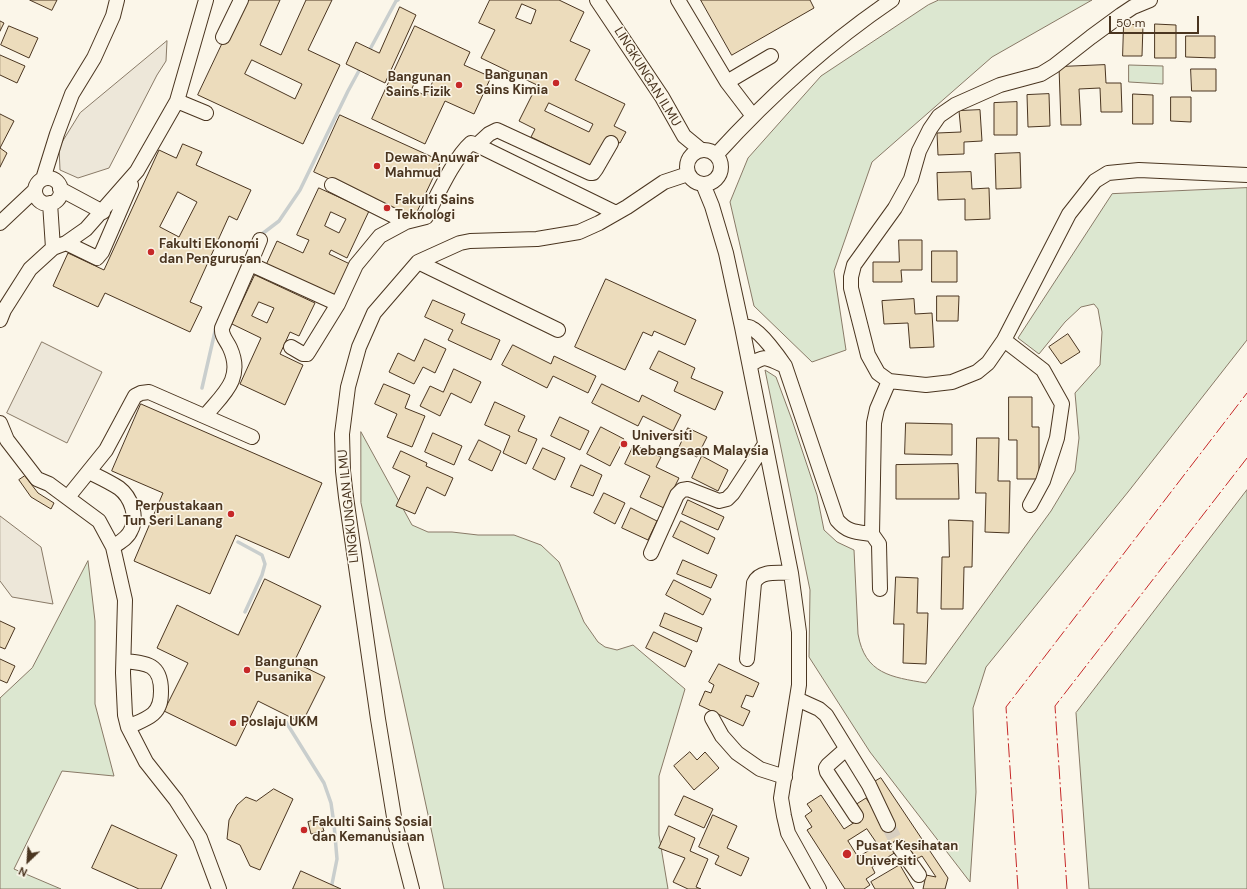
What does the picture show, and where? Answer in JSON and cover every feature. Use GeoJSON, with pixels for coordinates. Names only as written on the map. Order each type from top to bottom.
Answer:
{"type":"FeatureCollection","features":[{"type":"Feature","properties":{"kind":"street"},"geometry":{"type":"LineString","coordinates":[[0,223],[39,184],[51,178],[59,185],[60,193],[57,200],[50,203],[40,200],[37,197],[39,184],[72,94],[97,51],[113,16],[117,0]]}},
{"type":"Feature","properties":{"kind":"street"},"geometry":{"type":"LineString","coordinates":[[60,246],[97,258],[102,252],[137,172],[177,101],[206,0]]}},
{"type":"Feature","properties":{"kind":"street"},"geometry":{"type":"LineString","coordinates":[[223,37],[241,0]]}},
{"type":"Feature","properties":{"kind":"street","name":"LINGKUNGAN ILMU"},"geometry":{"type":"LineString","coordinates":[[597,0],[662,97],[684,136],[701,150]]}},
{"type":"Feature","properties":{"kind":"street"},"geometry":{"type":"LineString","coordinates":[[678,0],[727,82],[753,116]]}},
{"type":"Feature","properties":{"kind":"street"},"geometry":{"type":"LineString","coordinates":[[716,155],[789,80],[869,16],[892,0]]}},
{"type":"Feature","properties":{"kind":"street"},"geometry":{"type":"LineString","coordinates":[[1150,0],[1133,7],[1121,15],[1090,37],[1054,66],[1041,74],[1000,85],[955,105],[939,116],[919,151],[911,179],[895,208],[854,265],[851,277],[851,288],[868,355],[878,373],[889,381],[926,385],[952,382],[977,372],[988,363],[1004,340],[1069,214],[1095,181],[1108,174],[1139,170],[1247,175]]}},
{"type":"Feature","properties":{"kind":"street"},"geometry":{"type":"LineString","coordinates":[[727,82],[771,56]]}},
{"type":"Feature","properties":{"kind":"street"},"geometry":{"type":"LineString","coordinates":[[177,101],[206,113]]}},
{"type":"Feature","properties":{"kind":"street"},"geometry":{"type":"LineString","coordinates":[[478,145],[489,134],[497,130],[590,173],[593,173],[611,143]]}},
{"type":"Feature","properties":{"kind":"street"},"geometry":{"type":"LineString","coordinates":[[291,346],[303,354],[307,354],[338,304],[356,265],[380,236],[406,222],[426,217],[448,174],[471,143],[478,145],[616,213]]}},
{"type":"Feature","properties":{"kind":"street"},"geometry":{"type":"LineString","coordinates":[[701,150],[711,151],[716,155],[721,165],[721,171],[714,181],[709,184],[694,181],[686,169],[689,159],[696,152],[701,150]]}},
{"type":"Feature","properties":{"kind":"street"},"geometry":{"type":"LineString","coordinates":[[0,320],[4,310],[30,269],[60,246],[86,229],[103,212],[137,172]]}},
{"type":"Feature","properties":{"kind":"street","name":"LINGKUNGAN ILMU"},"geometry":{"type":"LineString","coordinates":[[412,889],[395,823],[378,719],[343,471],[342,434],[348,387],[359,347],[374,313],[418,262],[460,243],[470,241],[537,239],[579,232],[599,223],[627,207],[664,182],[688,174]]}},
{"type":"Feature","properties":{"kind":"street"},"geometry":{"type":"LineString","coordinates":[[703,184],[712,206],[726,253],[791,573],[799,632],[799,685],[781,798],[788,833],[819,889]]}},
{"type":"Feature","properties":{"kind":"street"},"geometry":{"type":"LineString","coordinates":[[332,185],[406,222]]}},
{"type":"Feature","properties":{"kind":"street"},"geometry":{"type":"LineString","coordinates":[[60,189],[103,212]]}},
{"type":"Feature","properties":{"kind":"street"},"geometry":{"type":"LineString","coordinates":[[50,203],[60,246]]}},
{"type":"Feature","properties":{"kind":"street"},"geometry":{"type":"LineString","coordinates":[[205,416],[229,389],[234,376],[235,362],[230,348],[222,334],[222,328],[260,240]]}},
{"type":"Feature","properties":{"kind":"street"},"geometry":{"type":"LineString","coordinates":[[418,262],[558,330]]}},
{"type":"Feature","properties":{"kind":"street"},"geometry":{"type":"LineString","coordinates":[[250,264],[338,304]]}},
{"type":"Feature","properties":{"kind":"street"},"geometry":{"type":"LineString","coordinates":[[742,327],[750,327],[756,331],[775,352],[785,366],[837,520],[843,527],[852,531],[872,534]]}},
{"type":"Feature","properties":{"kind":"street"},"geometry":{"type":"LineString","coordinates":[[1004,340],[1043,370],[1062,404],[1057,438],[1043,481],[1030,505]]}},
{"type":"Feature","properties":{"kind":"street"},"geometry":{"type":"LineString","coordinates":[[750,366],[762,358],[767,358],[785,366]]}},
{"type":"Feature","properties":{"kind":"street"},"geometry":{"type":"LineString","coordinates":[[880,589],[879,544],[872,534],[874,423],[877,409],[889,381]]}},
{"type":"Feature","properties":{"kind":"street"},"geometry":{"type":"LineString","coordinates":[[68,497],[106,450],[135,396],[141,393],[149,392],[252,437]]}},
{"type":"Feature","properties":{"kind":"street"},"geometry":{"type":"LineString","coordinates":[[0,423],[7,440],[37,479],[49,484],[99,521],[113,547],[125,600],[124,703],[128,727],[146,762],[176,800],[200,838],[222,888]]}},
{"type":"Feature","properties":{"kind":"street"},"geometry":{"type":"LineString","coordinates":[[651,553],[677,495],[682,490],[688,489],[719,501],[727,498],[733,493],[765,444]]}},
{"type":"Feature","properties":{"kind":"street"},"geometry":{"type":"LineString","coordinates":[[89,472],[120,489],[132,504],[134,519],[132,530],[125,539],[113,547]]}},
{"type":"Feature","properties":{"kind":"street"},"geometry":{"type":"LineString","coordinates":[[747,659],[754,583],[756,579],[762,574],[791,573]]}},
{"type":"Feature","properties":{"kind":"street"},"geometry":{"type":"LineString","coordinates":[[124,661],[144,663],[158,673],[161,682],[161,698],[159,707],[153,714],[128,727]]}},
{"type":"Feature","properties":{"kind":"street"},"geometry":{"type":"LineString","coordinates":[[797,698],[823,712],[869,785],[888,825]]}},
{"type":"Feature","properties":{"kind":"street"},"geometry":{"type":"LineString","coordinates":[[712,718],[722,736],[737,753],[760,769],[785,777]]}},
{"type":"Feature","properties":{"kind":"street"},"geometry":{"type":"LineString","coordinates":[[846,749],[826,768],[856,816]]}},
{"type":"Feature","properties":{"kind":"street"},"geometry":{"type":"LineString","coordinates":[[899,847],[920,875]]}},
{"type":"Feature","properties":{"kind":"green space"},"geometry":{"type":"Polygon","coordinates":[[[939,0],[1092,0],[992,57],[872,162],[834,271],[846,350],[812,362],[754,306],[730,202],[748,158],[821,76],[928,5],[939,0]]]}},
{"type":"Feature","properties":{"kind":"green space"},"geometry":{"type":"Polygon","coordinates":[[[1129,65],[1163,66],[1163,84],[1129,82],[1129,65]]]}},
{"type":"Feature","properties":{"kind":"green space"},"geometry":{"type":"Polygon","coordinates":[[[1247,188],[1247,340],[1128,492],[986,667],[973,708],[976,792],[970,882],[870,752],[809,657],[810,590],[765,370],[776,377],[792,420],[817,495],[824,530],[837,542],[854,550],[858,634],[861,647],[873,666],[882,671],[902,678],[926,683],[1051,511],[1075,471],[1079,438],[1075,393],[1100,365],[1102,332],[1098,309],[1094,304],[1081,307],[1065,322],[1039,354],[1018,338],[1112,194],[1247,188]]]}},
{"type":"Feature","properties":{"kind":"green space"},"geometry":{"type":"Polygon","coordinates":[[[361,432],[412,525],[428,532],[452,532],[478,535],[514,535],[541,545],[559,562],[584,622],[598,642],[605,647],[617,650],[633,645],[685,689],[659,776],[659,835],[668,889],[444,889],[361,503],[361,432]]]}},
{"type":"Feature","properties":{"kind":"green space"},"geometry":{"type":"Polygon","coordinates":[[[1247,490],[1247,889],[1089,889],[1076,713],[1247,490]]]}},
{"type":"Feature","properties":{"kind":"green space"},"geometry":{"type":"Polygon","coordinates":[[[88,561],[95,621],[95,704],[114,776],[62,771],[14,869],[61,889],[0,889],[0,698],[32,668],[88,561]]]}},
{"type":"Feature","properties":{"kind":"shaded area"},"geometry":{"type":"Polygon","coordinates":[[[167,41],[166,61],[157,75],[109,168],[78,178],[60,170],[59,147],[80,113],[167,41]]]}},
{"type":"Feature","properties":{"kind":"shaded area"},"geometry":{"type":"Polygon","coordinates":[[[42,342],[102,372],[67,443],[7,413],[42,342]]]}},
{"type":"Feature","properties":{"kind":"shaded area"},"geometry":{"type":"Polygon","coordinates":[[[0,516],[41,547],[53,604],[12,597],[0,581],[0,516]]]}},
{"type":"Feature","properties":{"kind":"building"},"geometry":{"type":"Polygon","coordinates":[[[30,0],[57,0],[52,10],[30,0]]]}},
{"type":"Feature","properties":{"kind":"building"},"geometry":{"type":"Polygon","coordinates":[[[243,0],[280,0],[260,45],[281,55],[306,0],[332,0],[308,50],[340,65],[303,144],[198,95],[243,0]],[[252,60],[245,74],[295,99],[302,84],[252,60]]]}},
{"type":"Feature","properties":{"kind":"building","name":"Bangunan Sains Kimia"},"geometry":{"type":"Polygon","coordinates":[[[490,0],[559,0],[584,12],[570,41],[590,50],[575,80],[625,104],[614,126],[626,132],[620,143],[607,137],[592,167],[531,137],[535,129],[519,121],[537,85],[481,58],[495,30],[479,23],[490,0]],[[522,4],[516,18],[531,24],[536,10],[522,4]],[[549,103],[545,111],[589,132],[593,124],[549,103]]]}},
{"type":"Feature","properties":{"kind":"building"},"geometry":{"type":"Polygon","coordinates":[[[701,0],[810,0],[814,8],[732,55],[701,0]]]}},
{"type":"Feature","properties":{"kind":"building"},"geometry":{"type":"Polygon","coordinates":[[[400,7],[416,15],[385,83],[346,64],[356,42],[379,53],[400,7]]]}},
{"type":"Feature","properties":{"kind":"building"},"geometry":{"type":"Polygon","coordinates":[[[0,21],[4,23],[0,31],[0,21]]]}},
{"type":"Feature","properties":{"kind":"building"},"geometry":{"type":"Polygon","coordinates":[[[1124,24],[1143,25],[1142,56],[1123,56],[1124,24]]]}},
{"type":"Feature","properties":{"kind":"building"},"geometry":{"type":"Polygon","coordinates":[[[1155,24],[1176,25],[1176,58],[1155,58],[1155,24]]]}},
{"type":"Feature","properties":{"kind":"building"},"geometry":{"type":"Polygon","coordinates":[[[9,26],[38,38],[29,58],[1,45],[9,26]]]}},
{"type":"Feature","properties":{"kind":"building","name":"Bangunan Sains Fizik"},"geometry":{"type":"Polygon","coordinates":[[[415,26],[470,52],[464,65],[491,77],[474,114],[445,101],[425,144],[372,119],[415,26]],[[419,75],[412,89],[426,96],[433,81],[419,75]]]}},
{"type":"Feature","properties":{"kind":"building"},"geometry":{"type":"Polygon","coordinates":[[[1186,36],[1215,36],[1215,58],[1186,57],[1186,36]]]}},
{"type":"Feature","properties":{"kind":"building"},"geometry":{"type":"Polygon","coordinates":[[[0,55],[25,66],[17,83],[0,75],[0,55]]]}},
{"type":"Feature","properties":{"kind":"building"},"geometry":{"type":"Polygon","coordinates":[[[1105,65],[1106,83],[1121,83],[1122,112],[1101,112],[1100,88],[1079,89],[1081,125],[1061,125],[1059,67],[1105,65]]]}},
{"type":"Feature","properties":{"kind":"building"},"geometry":{"type":"Polygon","coordinates":[[[1191,69],[1216,69],[1216,91],[1192,91],[1191,69]]]}},
{"type":"Feature","properties":{"kind":"building"},"geometry":{"type":"Polygon","coordinates":[[[1049,94],[1050,126],[1028,127],[1027,95],[1049,94]]]}},
{"type":"Feature","properties":{"kind":"building"},"geometry":{"type":"Polygon","coordinates":[[[1133,94],[1153,95],[1153,124],[1133,124],[1133,94]]]}},
{"type":"Feature","properties":{"kind":"building"},"geometry":{"type":"Polygon","coordinates":[[[1171,97],[1191,97],[1191,122],[1171,121],[1171,97]]]}},
{"type":"Feature","properties":{"kind":"building"},"geometry":{"type":"Polygon","coordinates":[[[1017,102],[1017,135],[994,135],[994,103],[1017,102]]]}},
{"type":"Feature","properties":{"kind":"building"},"geometry":{"type":"Polygon","coordinates":[[[980,110],[982,141],[964,142],[964,154],[938,155],[937,133],[961,132],[959,111],[980,110]]]}},
{"type":"Feature","properties":{"kind":"building"},"geometry":{"type":"Polygon","coordinates":[[[0,114],[14,121],[0,148],[0,114]]]}},
{"type":"Feature","properties":{"kind":"building","name":"Dewan Anuwar Mahmud"},"geometry":{"type":"Polygon","coordinates":[[[340,115],[441,161],[414,218],[314,172],[340,115]]]}},
{"type":"Feature","properties":{"kind":"building"},"geometry":{"type":"Polygon","coordinates":[[[183,144],[202,152],[196,165],[251,190],[237,220],[229,216],[190,302],[202,307],[190,332],[105,293],[98,307],[53,286],[68,253],[104,270],[159,150],[176,158],[183,144]],[[178,192],[160,227],[179,237],[197,202],[178,192]]]}},
{"type":"Feature","properties":{"kind":"building"},"geometry":{"type":"Polygon","coordinates":[[[0,148],[7,153],[0,167],[0,148]]]}},
{"type":"Feature","properties":{"kind":"building"},"geometry":{"type":"Polygon","coordinates":[[[1020,153],[1021,188],[996,189],[995,154],[1020,153]]]}},
{"type":"Feature","properties":{"kind":"building"},"geometry":{"type":"Polygon","coordinates":[[[971,172],[972,189],[989,188],[990,219],[965,220],[965,199],[938,200],[937,173],[971,172]]]}},
{"type":"Feature","properties":{"kind":"building"},"geometry":{"type":"Polygon","coordinates":[[[319,188],[369,211],[347,258],[331,250],[329,254],[352,265],[336,298],[266,265],[277,241],[303,253],[309,240],[297,235],[319,188]],[[331,212],[325,226],[339,233],[346,219],[331,212]]]}},
{"type":"Feature","properties":{"kind":"building"},"geometry":{"type":"Polygon","coordinates":[[[899,240],[922,240],[922,270],[901,270],[902,282],[873,282],[873,262],[899,262],[899,240]]]}},
{"type":"Feature","properties":{"kind":"building"},"geometry":{"type":"Polygon","coordinates":[[[932,251],[957,251],[957,282],[932,282],[932,251]]]}},
{"type":"Feature","properties":{"kind":"building"},"geometry":{"type":"Polygon","coordinates":[[[255,275],[315,303],[299,336],[290,332],[280,354],[303,365],[285,405],[240,384],[261,338],[232,324],[255,275]],[[259,302],[252,316],[267,323],[274,308],[259,302]]]}},
{"type":"Feature","properties":{"kind":"building"},"geometry":{"type":"Polygon","coordinates":[[[606,279],[696,320],[685,345],[654,331],[652,336],[643,332],[625,370],[575,347],[606,279]]]}},
{"type":"Feature","properties":{"kind":"building"},"geometry":{"type":"Polygon","coordinates":[[[937,296],[959,296],[958,321],[937,321],[937,296]]]}},
{"type":"Feature","properties":{"kind":"building"},"geometry":{"type":"Polygon","coordinates":[[[914,299],[915,314],[932,313],[934,347],[910,348],[908,323],[884,324],[882,301],[914,299]]]}},
{"type":"Feature","properties":{"kind":"building"},"geometry":{"type":"Polygon","coordinates":[[[433,300],[465,314],[461,323],[500,340],[491,360],[448,340],[453,330],[425,317],[433,300]]]}},
{"type":"Feature","properties":{"kind":"building"},"geometry":{"type":"Polygon","coordinates":[[[1068,334],[1080,352],[1061,364],[1049,347],[1068,334]]]}},
{"type":"Feature","properties":{"kind":"building"},"geometry":{"type":"Polygon","coordinates":[[[425,339],[446,349],[435,373],[423,367],[414,384],[389,372],[398,353],[414,361],[425,339]]]}},
{"type":"Feature","properties":{"kind":"building"},"geometry":{"type":"Polygon","coordinates":[[[513,345],[551,364],[554,356],[596,376],[588,393],[553,376],[547,388],[502,365],[513,345]]]}},
{"type":"Feature","properties":{"kind":"building"},"geometry":{"type":"Polygon","coordinates":[[[659,351],[695,368],[691,378],[723,392],[715,410],[674,391],[678,382],[650,369],[659,351]]]}},
{"type":"Feature","properties":{"kind":"building"},"geometry":{"type":"Polygon","coordinates":[[[454,369],[481,382],[471,403],[451,393],[440,416],[420,406],[430,386],[443,392],[454,369]]]}},
{"type":"Feature","properties":{"kind":"building"},"geometry":{"type":"Polygon","coordinates":[[[384,384],[410,395],[405,408],[425,416],[412,447],[387,437],[397,414],[375,404],[384,384]]]}},
{"type":"Feature","properties":{"kind":"building"},"geometry":{"type":"Polygon","coordinates":[[[602,384],[639,402],[642,395],[681,415],[673,431],[643,416],[638,426],[592,403],[602,384]]]}},
{"type":"Feature","properties":{"kind":"building"},"geometry":{"type":"Polygon","coordinates":[[[1009,397],[1032,397],[1032,427],[1039,427],[1039,479],[1017,479],[1017,440],[1009,440],[1009,397]]]}},
{"type":"Feature","properties":{"kind":"building"},"geometry":{"type":"Polygon","coordinates":[[[495,402],[525,416],[518,431],[537,439],[526,464],[503,453],[510,436],[485,425],[495,402]]]}},
{"type":"Feature","properties":{"kind":"building","name":"Perpustakaan Tun Seri Lanang"},"geometry":{"type":"Polygon","coordinates":[[[141,404],[322,483],[289,558],[236,535],[210,594],[134,561],[163,493],[112,471],[141,404]]]}},
{"type":"Feature","properties":{"kind":"building"},"geometry":{"type":"Polygon","coordinates":[[[560,417],[589,431],[580,450],[551,436],[560,417]]]}},
{"type":"Feature","properties":{"kind":"building"},"geometry":{"type":"Polygon","coordinates":[[[906,423],[952,424],[952,455],[905,454],[906,423]]]}},
{"type":"Feature","properties":{"kind":"building"},"geometry":{"type":"Polygon","coordinates":[[[601,427],[624,439],[610,466],[587,454],[601,427]]]}},
{"type":"Feature","properties":{"kind":"building"},"geometry":{"type":"Polygon","coordinates":[[[688,428],[707,437],[697,457],[679,448],[688,428]]]}},
{"type":"Feature","properties":{"kind":"building"},"geometry":{"type":"Polygon","coordinates":[[[433,433],[462,446],[454,465],[425,452],[433,433]]]}},
{"type":"Feature","properties":{"kind":"building"},"geometry":{"type":"Polygon","coordinates":[[[977,438],[999,438],[998,481],[1010,481],[1009,533],[985,532],[986,493],[976,493],[977,438]]]}},
{"type":"Feature","properties":{"kind":"building"},"geometry":{"type":"Polygon","coordinates":[[[479,440],[501,451],[492,471],[469,460],[479,440]]]}},
{"type":"Feature","properties":{"kind":"building"},"geometry":{"type":"Polygon","coordinates":[[[634,445],[661,457],[656,467],[679,478],[664,508],[640,497],[650,476],[625,464],[634,445]]]}},
{"type":"Feature","properties":{"kind":"building"},"geometry":{"type":"Polygon","coordinates":[[[543,448],[565,458],[555,480],[533,469],[543,448]]]}},
{"type":"Feature","properties":{"kind":"building"},"geometry":{"type":"Polygon","coordinates":[[[401,451],[427,463],[426,466],[453,478],[445,496],[427,487],[415,514],[396,506],[410,476],[393,468],[401,451]]]}},
{"type":"Feature","properties":{"kind":"building"},"geometry":{"type":"Polygon","coordinates":[[[702,456],[728,470],[718,491],[692,478],[702,456]]]}},
{"type":"Feature","properties":{"kind":"building"},"geometry":{"type":"Polygon","coordinates":[[[958,464],[959,499],[896,499],[896,465],[958,464]]]}},
{"type":"Feature","properties":{"kind":"building"},"geometry":{"type":"Polygon","coordinates":[[[581,465],[602,475],[593,496],[571,487],[581,465]]]}},
{"type":"Feature","properties":{"kind":"building"},"geometry":{"type":"Polygon","coordinates":[[[25,476],[38,493],[54,503],[51,509],[31,497],[19,480],[25,476]]]}},
{"type":"Feature","properties":{"kind":"building"},"geometry":{"type":"Polygon","coordinates":[[[604,493],[625,503],[615,524],[594,513],[604,493]]]}},
{"type":"Feature","properties":{"kind":"building"},"geometry":{"type":"Polygon","coordinates":[[[688,500],[724,517],[718,530],[682,514],[688,500]]]}},
{"type":"Feature","properties":{"kind":"building"},"geometry":{"type":"Polygon","coordinates":[[[631,508],[657,521],[648,540],[622,528],[631,508]]]}},
{"type":"Feature","properties":{"kind":"building"},"geometry":{"type":"Polygon","coordinates":[[[949,520],[973,521],[972,567],[964,567],[963,609],[941,609],[942,557],[949,557],[949,520]]]}},
{"type":"Feature","properties":{"kind":"building"},"geometry":{"type":"Polygon","coordinates":[[[681,521],[715,538],[708,554],[673,537],[681,521]]]}},
{"type":"Feature","properties":{"kind":"building"},"geometry":{"type":"Polygon","coordinates":[[[683,560],[717,575],[711,588],[677,574],[683,560]]]}},
{"type":"Feature","properties":{"kind":"building"},"geometry":{"type":"Polygon","coordinates":[[[896,577],[918,578],[917,613],[928,613],[926,664],[903,663],[904,624],[894,624],[896,577]]]}},
{"type":"Feature","properties":{"kind":"building","name":"Bangunan Pusanika"},"geometry":{"type":"Polygon","coordinates":[[[265,579],[321,606],[294,662],[325,677],[302,723],[258,701],[236,746],[164,711],[188,663],[157,648],[177,605],[238,635],[265,579]]]}},
{"type":"Feature","properties":{"kind":"building"},"geometry":{"type":"Polygon","coordinates":[[[674,580],[711,599],[703,615],[666,595],[674,580]]]}},
{"type":"Feature","properties":{"kind":"building"},"geometry":{"type":"Polygon","coordinates":[[[665,613],[702,628],[697,642],[660,626],[665,613]]]}},
{"type":"Feature","properties":{"kind":"building"},"geometry":{"type":"Polygon","coordinates":[[[0,621],[15,628],[5,649],[0,647],[0,621]]]}},
{"type":"Feature","properties":{"kind":"building"},"geometry":{"type":"Polygon","coordinates":[[[654,632],[692,651],[685,667],[646,648],[654,632]]]}},
{"type":"Feature","properties":{"kind":"building"},"geometry":{"type":"Polygon","coordinates":[[[0,659],[15,666],[7,683],[0,680],[0,659]]]}},
{"type":"Feature","properties":{"kind":"building"},"geometry":{"type":"Polygon","coordinates":[[[719,664],[759,683],[753,697],[746,695],[741,707],[750,711],[743,726],[699,705],[705,691],[711,693],[714,685],[709,682],[719,664]]]}},
{"type":"Feature","properties":{"kind":"building"},"geometry":{"type":"Polygon","coordinates":[[[690,752],[697,760],[705,752],[719,768],[694,790],[674,766],[690,752]]]}},
{"type":"Feature","properties":{"kind":"building"},"geometry":{"type":"Polygon","coordinates":[[[881,778],[948,878],[945,889],[923,889],[926,875],[936,877],[922,856],[916,859],[903,839],[892,846],[896,852],[872,867],[875,873],[866,879],[870,885],[864,889],[845,889],[807,830],[812,827],[805,816],[812,811],[807,804],[821,795],[844,829],[863,817],[855,805],[866,798],[885,827],[869,785],[881,778]],[[867,829],[848,841],[858,857],[878,845],[867,829]]]}},
{"type":"Feature","properties":{"kind":"building"},"geometry":{"type":"Polygon","coordinates":[[[274,789],[293,799],[260,870],[250,866],[240,845],[227,839],[229,820],[237,805],[246,797],[256,801],[274,789]]]}},
{"type":"Feature","properties":{"kind":"building"},"geometry":{"type":"Polygon","coordinates":[[[684,796],[713,809],[704,828],[675,815],[684,796]]]}},
{"type":"Feature","properties":{"kind":"building"},"geometry":{"type":"Polygon","coordinates":[[[713,815],[737,826],[727,848],[749,858],[741,876],[715,864],[719,856],[699,847],[713,815]]]}},
{"type":"Feature","properties":{"kind":"building"},"geometry":{"type":"Polygon","coordinates":[[[320,819],[324,831],[311,834],[308,822],[320,819]]]}},
{"type":"Feature","properties":{"kind":"building"},"geometry":{"type":"Polygon","coordinates":[[[112,825],[177,855],[161,889],[139,889],[92,868],[112,825]]]}},
{"type":"Feature","properties":{"kind":"building"},"geometry":{"type":"Polygon","coordinates":[[[669,826],[695,838],[690,851],[708,859],[696,887],[701,889],[688,889],[673,882],[685,858],[659,848],[669,826]]]}},
{"type":"Feature","properties":{"kind":"building"},"geometry":{"type":"Polygon","coordinates":[[[900,865],[914,889],[875,889],[871,882],[900,865]]]}},
{"type":"Feature","properties":{"kind":"building"},"geometry":{"type":"Polygon","coordinates":[[[301,871],[341,889],[293,889],[301,871]]]}},
{"type":"Feature","properties":{"kind":"waterway"},"geometry":{"type":"LineString","coordinates":[[368,53],[396,1],[398,0]]}},
{"type":"Feature","properties":{"kind":"waterway"},"geometry":{"type":"LineString","coordinates":[[260,237],[279,221],[300,190],[361,67]]}},
{"type":"Feature","properties":{"kind":"waterway"},"geometry":{"type":"LineString","coordinates":[[202,388],[216,327]]}},
{"type":"Feature","properties":{"kind":"waterway"},"geometry":{"type":"LineString","coordinates":[[238,542],[262,555],[265,564],[262,575],[245,612]]}},
{"type":"Feature","properties":{"kind":"waterway"},"geometry":{"type":"LineString","coordinates":[[286,722],[324,783],[331,803],[337,859],[331,889]]}},
{"type":"Feature","properties":{"kind":"tunnel"},"geometry":{"type":"LineString","coordinates":[[888,825],[899,847]]}},
{"type":"Feature","properties":{"kind":"power"},"geometry":{"type":"LineString","coordinates":[[1018,889],[1006,707],[1247,393]]}},
{"type":"Feature","properties":{"kind":"power"},"geometry":{"type":"LineString","coordinates":[[1067,889],[1055,706],[1247,458]]}},
{"type":"Feature","properties":{"kind":"place","name":"Bangunan Sains Kimia"},"geometry":{"type":"Point","coordinates":[556,83]}},
{"type":"Feature","properties":{"kind":"place","name":"Bangunan Sains Fizik"},"geometry":{"type":"Point","coordinates":[459,85]}},
{"type":"Feature","properties":{"kind":"place","name":"Dewan Anuwar Mahmud"},"geometry":{"type":"Point","coordinates":[377,166]}},
{"type":"Feature","properties":{"kind":"place","name":"Fakulti Sains Teknologi"},"geometry":{"type":"Point","coordinates":[387,208]}},
{"type":"Feature","properties":{"kind":"place","name":"Fakulti Ekonomi dan Pengurusan"},"geometry":{"type":"Point","coordinates":[151,252]}},
{"type":"Feature","properties":{"kind":"place","name":"Universiti Kebangsaan Malaysia"},"geometry":{"type":"Point","coordinates":[624,444]}},
{"type":"Feature","properties":{"kind":"place","name":"Perpustakaan Tun Seri Lanang"},"geometry":{"type":"Point","coordinates":[231,514]}},
{"type":"Feature","properties":{"kind":"place","name":"Bangunan Pusanika"},"geometry":{"type":"Point","coordinates":[247,670]}},
{"type":"Feature","properties":{"kind":"place","name":"Poslaju UKM"},"geometry":{"type":"Point","coordinates":[233,723]}},
{"type":"Feature","properties":{"kind":"place","name":"Fakulti Sains Sosial dan Kemanusiaan"},"geometry":{"type":"Point","coordinates":[304,830]}},
{"type":"Feature","properties":{"kind":"place","name":"Pusat Kesihatan Universiti"},"geometry":{"type":"Point","coordinates":[847,854]}}]}
